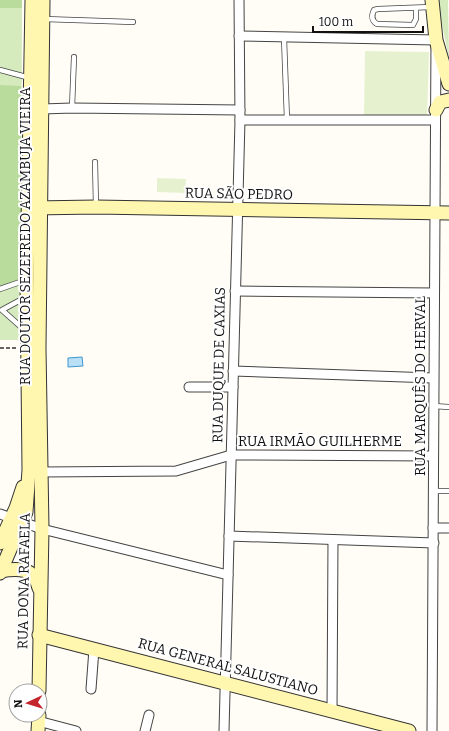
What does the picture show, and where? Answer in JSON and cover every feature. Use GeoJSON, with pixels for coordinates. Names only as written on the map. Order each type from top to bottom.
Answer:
{"type":"FeatureCollection","features":[{"type":"Feature","properties":{"kind":"main road","name":"RUA DOUTOR SEZEFREDO AZAMBUJA VIEIRA"},"geometry":{"type":"LineString","coordinates":[[0,543],[35,471],[39,348],[30,78],[32,0]]}},
{"type":"Feature","properties":{"kind":"main road","name":"RUA DOUTOR SEZEFREDO AZAMBUJA VIEIRA"},"geometry":{"type":"LineString","coordinates":[[35,471],[28,342],[27,280],[42,109],[43,0]]}},
{"type":"Feature","properties":{"kind":"main road"},"geometry":{"type":"LineString","coordinates":[[432,3],[436,40],[449,84]]}},
{"type":"Feature","properties":{"kind":"main road"},"geometry":{"type":"LineString","coordinates":[[436,115],[440,102],[449,100]]}},
{"type":"Feature","properties":{"kind":"main road","name":"RUA SÃO PEDRO"},"geometry":{"type":"LineString","coordinates":[[34,208],[449,213]]}},
{"type":"Feature","properties":{"kind":"main road","name":"RUA DONA RAFAELA"},"geometry":{"type":"LineString","coordinates":[[35,471],[42,529],[39,683]]}},
{"type":"Feature","properties":{"kind":"main road","name":"RUA DOUTOR SEZEFREDO AZAMBUJA VIEIRA"},"geometry":{"type":"LineString","coordinates":[[0,572],[12,518]]}},
{"type":"Feature","properties":{"kind":"main road"},"geometry":{"type":"LineString","coordinates":[[0,572],[22,569],[29,572],[38,583],[40,590]]}},
{"type":"Feature","properties":{"kind":"main road","name":"RUA GENERAL SALUSTIANO"},"geometry":{"type":"LineString","coordinates":[[39,635],[409,731]]}},
{"type":"Feature","properties":{"kind":"street","name":"RUA DUQUE DE CAXIAS"},"geometry":{"type":"LineString","coordinates":[[224,731],[240,120],[239,0]]}},
{"type":"Feature","properties":{"kind":"street"},"geometry":{"type":"LineString","coordinates":[[239,36],[436,40]]}},
{"type":"Feature","properties":{"kind":"street","name":"RUA MARQUÊS DO HERVAL"},"geometry":{"type":"LineString","coordinates":[[432,731],[436,40]]}},
{"type":"Feature","properties":{"kind":"street"},"geometry":{"type":"LineString","coordinates":[[42,109],[240,110]]}},
{"type":"Feature","properties":{"kind":"street"},"geometry":{"type":"LineString","coordinates":[[240,120],[436,115]]}},
{"type":"Feature","properties":{"kind":"street"},"geometry":{"type":"LineString","coordinates":[[235,291],[434,293]]}},
{"type":"Feature","properties":{"kind":"street"},"geometry":{"type":"LineString","coordinates":[[233,371],[433,378]]}},
{"type":"Feature","properties":{"kind":"street"},"geometry":{"type":"LineString","coordinates":[[188,387],[233,387]]}},
{"type":"Feature","properties":{"kind":"street","name":"RUA IRMÃO GUILHERME"},"geometry":{"type":"LineString","coordinates":[[35,471],[176,471],[231,455],[434,456]]}},
{"type":"Feature","properties":{"kind":"street"},"geometry":{"type":"LineString","coordinates":[[12,518],[42,529],[228,575]]}},
{"type":"Feature","properties":{"kind":"street"},"geometry":{"type":"LineString","coordinates":[[434,528],[449,528]]}},
{"type":"Feature","properties":{"kind":"street"},"geometry":{"type":"LineString","coordinates":[[229,536],[434,543]]}},
{"type":"Feature","properties":{"kind":"street"},"geometry":{"type":"LineString","coordinates":[[332,711],[333,540]]}},
{"type":"Feature","properties":{"kind":"street"},"geometry":{"type":"LineString","coordinates":[[91,690],[94,649]]}},
{"type":"Feature","properties":{"kind":"street"},"geometry":{"type":"LineString","coordinates":[[145,731],[149,715]]}},
{"type":"Feature","properties":{"kind":"street"},"geometry":{"type":"LineString","coordinates":[[42,723],[76,731]]}},
{"type":"Feature","properties":{"kind":"lane"},"geometry":{"type":"LineString","coordinates":[[416,8],[416,19],[413,25],[378,24],[374,22],[372,18],[374,10],[378,9],[416,8],[432,3]]}},
{"type":"Feature","properties":{"kind":"lane"},"geometry":{"type":"LineString","coordinates":[[43,19],[133,22]]}},
{"type":"Feature","properties":{"kind":"lane"},"geometry":{"type":"LineString","coordinates":[[284,38],[287,120]]}},
{"type":"Feature","properties":{"kind":"lane"},"geometry":{"type":"LineString","coordinates":[[72,108],[74,57]]}},
{"type":"Feature","properties":{"kind":"lane"},"geometry":{"type":"LineString","coordinates":[[0,70],[30,78]]}},
{"type":"Feature","properties":{"kind":"lane"},"geometry":{"type":"LineString","coordinates":[[95,162],[96,208]]}},
{"type":"Feature","properties":{"kind":"lane"},"geometry":{"type":"LineString","coordinates":[[0,289],[27,280]]}},
{"type":"Feature","properties":{"kind":"lane"},"geometry":{"type":"LineString","coordinates":[[28,297],[2,310],[20,326],[28,342]]}},
{"type":"Feature","properties":{"kind":"lane"},"geometry":{"type":"LineString","coordinates":[[433,406],[449,407]]}},
{"type":"Feature","properties":{"kind":"lane"},"geometry":{"type":"LineString","coordinates":[[434,491],[449,491]]}},
{"type":"Feature","properties":{"kind":"path"},"geometry":{"type":"LineString","coordinates":[[0,348],[28,342]]}},
{"type":"Feature","properties":{"kind":"green space"},"geometry":{"type":"Polygon","coordinates":[[[0,0],[22,0],[21,340],[0,340],[0,0]]]}},
{"type":"Feature","properties":{"kind":"green space"},"geometry":{"type":"Polygon","coordinates":[[[0,0],[22,0],[22,8],[0,8],[0,0]]]}},
{"type":"Feature","properties":{"kind":"green space"},"geometry":{"type":"Polygon","coordinates":[[[437,0],[448,0],[449,58],[437,0]]]}},
{"type":"Feature","properties":{"kind":"green space"},"geometry":{"type":"Polygon","coordinates":[[[365,51],[429,52],[427,117],[364,117],[365,51]]]}},
{"type":"Feature","properties":{"kind":"green space"},"geometry":{"type":"Polygon","coordinates":[[[0,85],[21,86],[21,285],[0,286],[0,85]]]}},
{"type":"Feature","properties":{"kind":"green space"},"geometry":{"type":"Polygon","coordinates":[[[157,178],[186,179],[185,193],[157,192],[157,178]]]}},
{"type":"Feature","properties":{"kind":"water"},"geometry":{"type":"Polygon","coordinates":[[[82,357],[83,366],[68,367],[68,358],[82,357]]]}}]}
